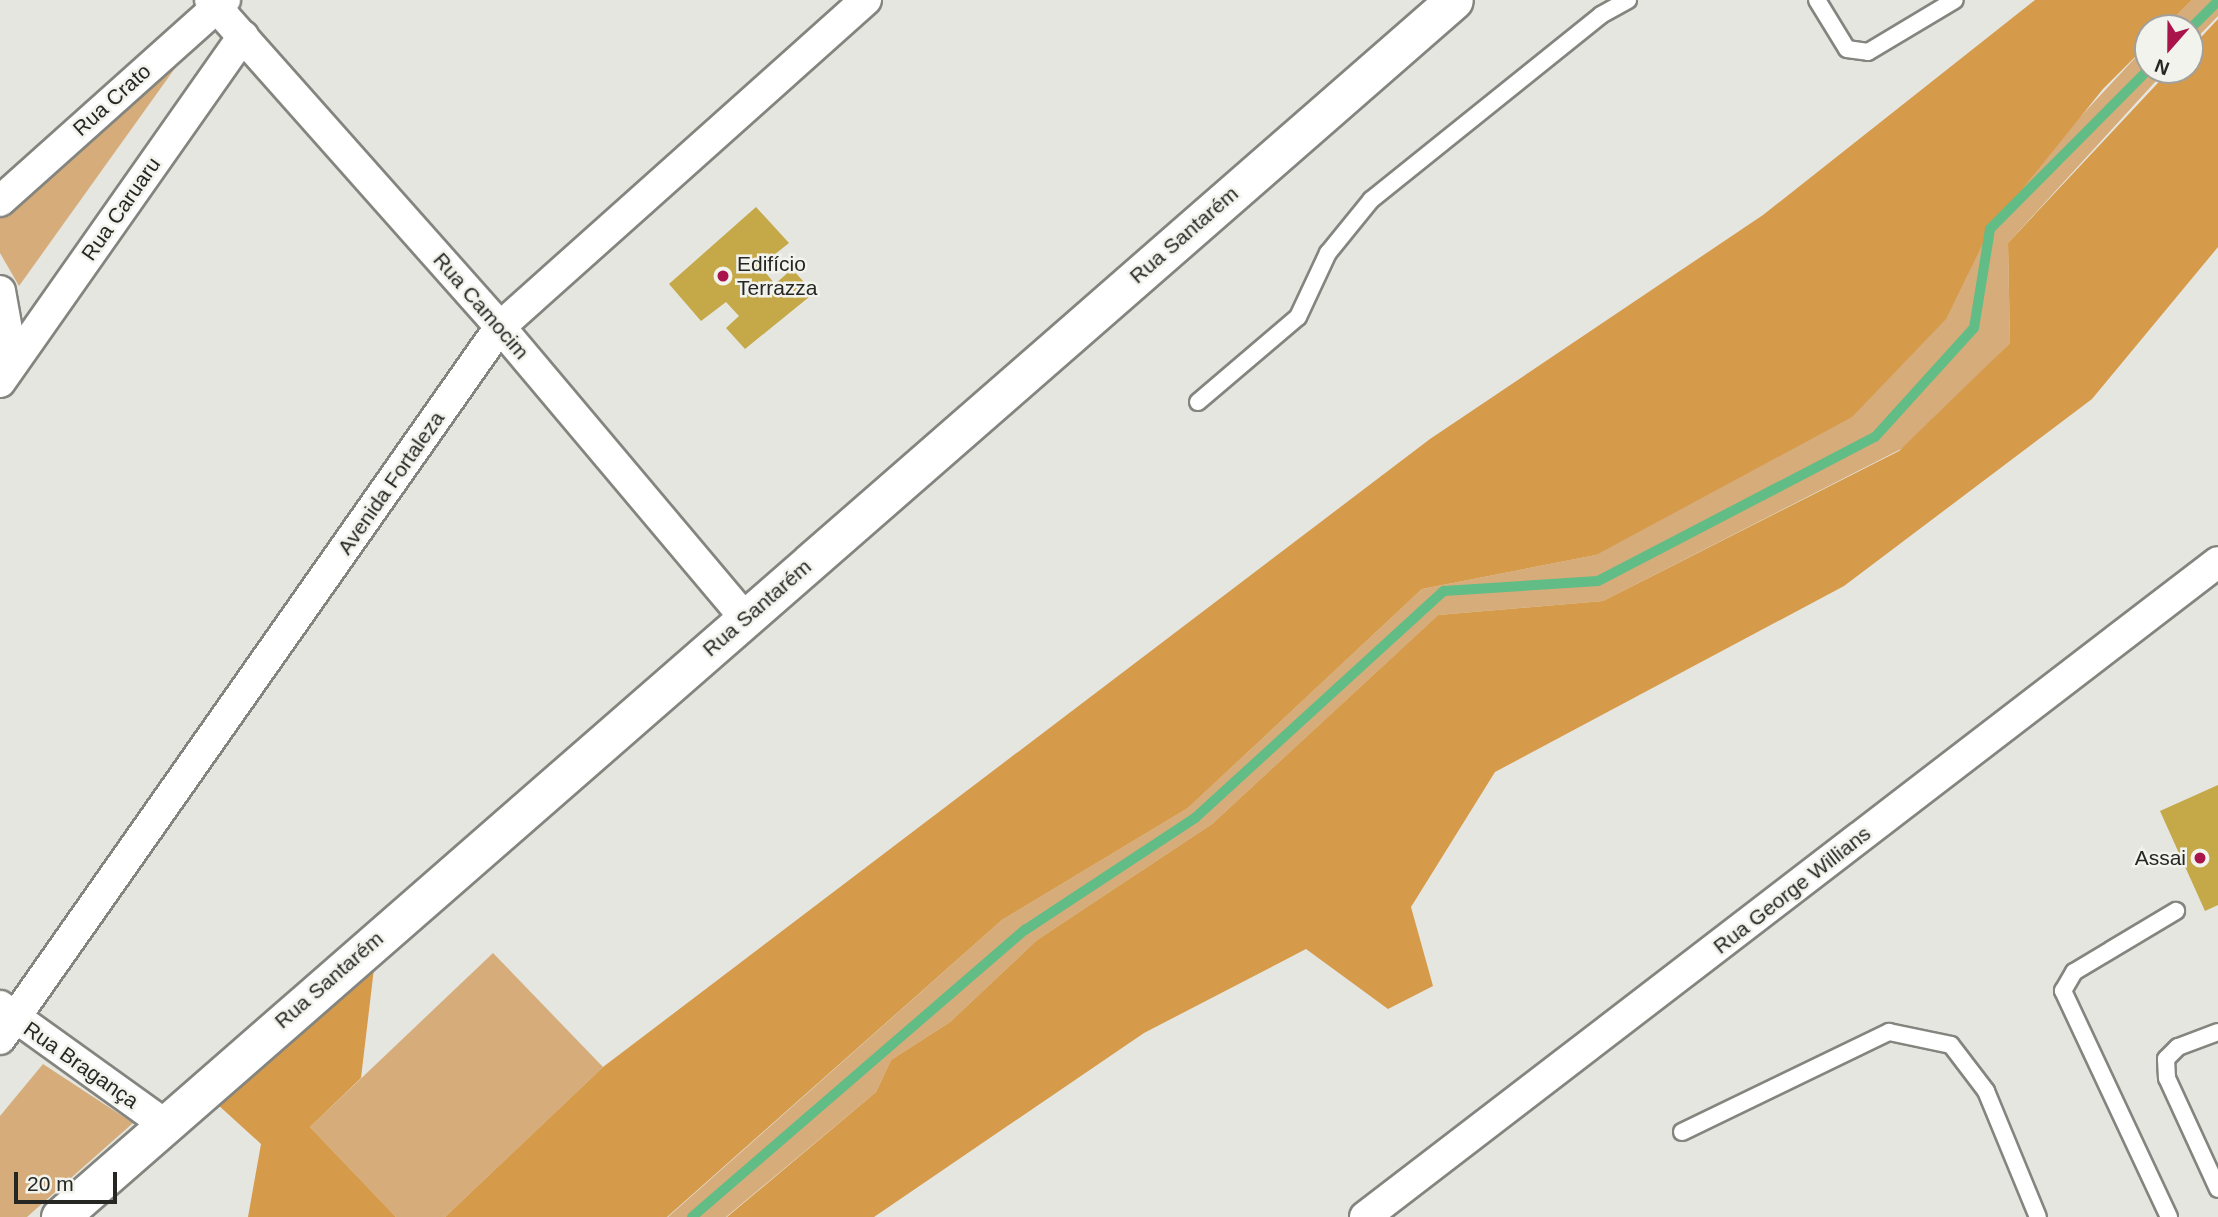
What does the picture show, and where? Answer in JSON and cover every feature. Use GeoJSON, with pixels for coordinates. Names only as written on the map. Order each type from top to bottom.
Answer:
{"type":"FeatureCollection","features":[{"type":"Feature","properties":{"kind":"street","name":"Avenida Fortaleza"},"geometry":{"type":"LineString","coordinates":[[5,1021],[500,327],[866,0]]}},
{"type":"Feature","properties":{"kind":"street","name":"Rua Santarém"},"geometry":{"type":"LineString","coordinates":[[61,1217],[163,1123],[1454,0]]}},
{"type":"Feature","properties":{"kind":"street","name":"Rua Camocim"},"geometry":{"type":"LineString","coordinates":[[217,3],[243,36],[500,327],[745,618]]}},
{"type":"Feature","properties":{"kind":"street","name":"Rua Crato"},"geometry":{"type":"LineString","coordinates":[[0,201],[217,3]]}},
{"type":"Feature","properties":{"kind":"street","name":"Rua Caruaru"},"geometry":{"type":"LineString","coordinates":[[7,372],[243,36]]}},
{"type":"Feature","properties":{"kind":"street"},"geometry":{"type":"LineString","coordinates":[[0,291],[7,372]]}},
{"type":"Feature","properties":{"kind":"street","name":"Rua George Willians"},"geometry":{"type":"LineString","coordinates":[[1365,1217],[2218,562]]}},
{"type":"Feature","properties":{"kind":"street","name":"Rua Bragança"},"geometry":{"type":"LineString","coordinates":[[5,1021],[163,1123]]}},
{"type":"Feature","properties":{"kind":"lane"},"geometry":{"type":"LineString","coordinates":[[1198,402],[1298,317],[1328,253],[1371,201],[1601,15],[1628,0]]}},
{"type":"Feature","properties":{"kind":"lane"},"geometry":{"type":"LineString","coordinates":[[1818,0],[1847,49],[1868,52],[1955,0]]}},
{"type":"Feature","properties":{"kind":"lane"},"geometry":{"type":"LineString","coordinates":[[2169,1217],[2063,991],[2074,972],[2176,911]]}},
{"type":"Feature","properties":{"kind":"lane"},"geometry":{"type":"LineString","coordinates":[[2218,1031],[2178,1047],[2166,1068],[2218,1189]]}},
{"type":"Feature","properties":{"kind":"lane"},"geometry":{"type":"LineString","coordinates":[[1682,1132],[1889,1032],[1951,1045],[1986,1091],[2038,1217]]}},
{"type":"Feature","properties":{"kind":"shaded area"},"geometry":{"type":"Polygon","coordinates":[[[2035,0],[2192,0],[2178,14],[2134,14],[2134,58],[2103,89],[1990,229],[1946,319],[1852,417],[1596,555],[1422,589],[1188,808],[1002,920],[667,1217],[445,1217],[603,1067],[1430,439],[1763,215],[2035,0]]]}},
{"type":"Feature","properties":{"kind":"shaded area"},"geometry":{"type":"Polygon","coordinates":[[[2192,0],[2218,0],[2218,16],[2204,30],[2204,14],[2178,14],[2192,0]]]}},
{"type":"Feature","properties":{"kind":"shaded area"},"geometry":{"type":"Polygon","coordinates":[[[2218,19],[2218,247],[2092,399],[1844,586],[1495,772],[1411,907],[1433,986],[1388,1009],[1306,949],[1144,1033],[874,1217],[727,1217],[876,1092],[891,1060],[950,1022],[1037,940],[1212,824],[1438,615],[1603,601],[1899,451],[2010,343],[2008,243],[2157,84],[2204,84],[2204,34],[2218,19]]]}},
{"type":"Feature","properties":{"kind":"shaded area"},"geometry":{"type":"Polygon","coordinates":[[[2134,59],[2134,84],[2153,84],[2008,243],[2010,343],[1905,447],[1603,601],[1438,615],[1212,824],[1037,940],[950,1022],[891,1060],[876,1092],[726,1217],[668,1217],[1002,920],[1188,808],[1422,589],[1596,555],[1988,216],[2134,59]]]}},
{"type":"Feature","properties":{"kind":"shaded area"},"geometry":{"type":"Polygon","coordinates":[[[178,64],[19,286],[0,253],[0,215],[178,64]]]}},
{"type":"Feature","properties":{"kind":"shaded area"},"geometry":{"type":"Polygon","coordinates":[[[493,953],[603,1067],[445,1217],[396,1217],[310,1127],[493,953]]]}},
{"type":"Feature","properties":{"kind":"shaded area"},"geometry":{"type":"Polygon","coordinates":[[[375,960],[361,1078],[310,1127],[396,1217],[248,1217],[261,1144],[216,1103],[375,960]]]}},
{"type":"Feature","properties":{"kind":"shaded area"},"geometry":{"type":"Polygon","coordinates":[[[43,1064],[133,1123],[27,1217],[0,1217],[0,1116],[43,1064]]]}},
{"type":"Feature","properties":{"kind":"building","name":"Edifício Terrazza"},"geometry":{"type":"Polygon","coordinates":[[[756,207],[789,243],[760,266],[775,284],[792,269],[814,293],[745,349],[726,328],[739,316],[726,302],[701,321],[669,284],[756,207]]]}},
{"type":"Feature","properties":{"kind":"building","name":"Assai"},"geometry":{"type":"Polygon","coordinates":[[[2218,785],[2218,905],[2205,911],[2160,811],[2218,785]]]}},
{"type":"Feature","properties":{"kind":"waterway"},"geometry":{"type":"LineString","coordinates":[[2204,15],[2218,1]]}},
{"type":"Feature","properties":{"kind":"waterway"},"geometry":{"type":"LineString","coordinates":[[692,1217],[1025,930],[1195,818],[1444,591],[1598,581],[1875,437],[1974,328],[1990,229],[2134,84]]}},
{"type":"Feature","properties":{"kind":"place","name":"Edifício Terrazza"},"geometry":{"type":"Point","coordinates":[723,276]}},
{"type":"Feature","properties":{"kind":"place","name":"Assai"},"geometry":{"type":"Point","coordinates":[2200,858]}}]}
